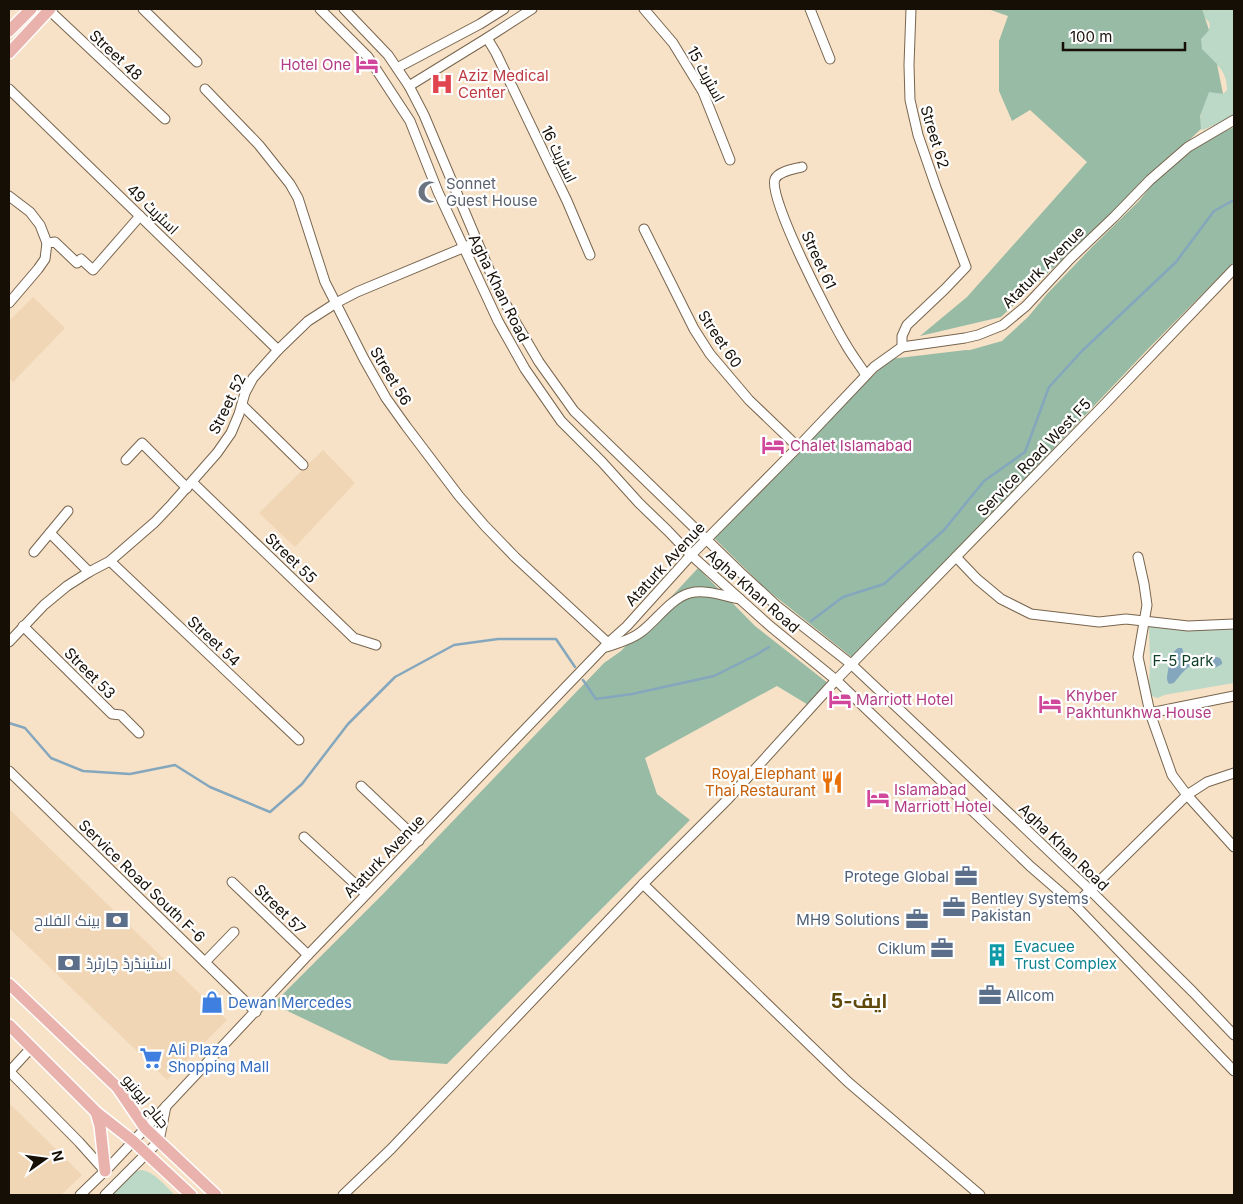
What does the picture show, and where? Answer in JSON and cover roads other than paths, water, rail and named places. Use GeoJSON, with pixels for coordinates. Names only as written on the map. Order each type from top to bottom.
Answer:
{"type":"FeatureCollection","features":[{"type":"Feature","properties":{"kind":"main road"},"geometry":{"type":"LineString","coordinates":[[9,31],[31,9]]}},
{"type":"Feature","properties":{"kind":"main road"},"geometry":{"type":"LineString","coordinates":[[9,53],[50,10]]}},
{"type":"Feature","properties":{"kind":"main road","name":"جناح ایونیو"},"geometry":{"type":"LineString","coordinates":[[9,984],[117,1087],[145,1128],[216,1195]]}},
{"type":"Feature","properties":{"kind":"main road"},"geometry":{"type":"LineString","coordinates":[[9,1025],[96,1112],[134,1140],[191,1195]]}},
{"type":"Feature","properties":{"kind":"main road"},"geometry":{"type":"LineString","coordinates":[[96,1112],[100,1126],[105,1171]]}},
{"type":"Feature","properties":{"kind":"street"},"geometry":{"type":"LineString","coordinates":[[143,9],[197,62]]}},
{"type":"Feature","properties":{"kind":"street","name":"Agha Khan Road"},"geometry":{"type":"LineString","coordinates":[[320,9],[368,57],[410,121],[438,192],[498,321],[520,361],[561,421],[639,503],[692,555],[740,599],[836,680],[1030,866],[1075,905],[1234,1071]]}},
{"type":"Feature","properties":{"kind":"street","name":"Agha Khan Road"},"geometry":{"type":"LineString","coordinates":[[344,9],[381,46],[409,86],[424,114],[496,286],[514,321],[539,362],[574,411],[777,606],[852,664],[1090,890],[1234,1035]]}},
{"type":"Feature","properties":{"kind":"street"},"geometry":{"type":"LineString","coordinates":[[398,68],[504,9]]}},
{"type":"Feature","properties":{"kind":"street"},"geometry":{"type":"LineString","coordinates":[[409,86],[532,9]]}},
{"type":"Feature","properties":{"kind":"street","name":"اسٹریٹ 15"},"geometry":{"type":"LineString","coordinates":[[644,9],[673,43],[703,92],[730,160]]}},
{"type":"Feature","properties":{"kind":"street"},"geometry":{"type":"LineString","coordinates":[[810,9],[830,59]]}},
{"type":"Feature","properties":{"kind":"street","name":"Street 62"},"geometry":{"type":"LineString","coordinates":[[902,348],[902,336],[906,325],[945,290],[966,267],[918,134],[910,100],[911,9]]}},
{"type":"Feature","properties":{"kind":"street","name":"Street 48"},"geometry":{"type":"LineString","coordinates":[[50,10],[165,119]]}},
{"type":"Feature","properties":{"kind":"street","name":"اسٹریٹ 16"},"geometry":{"type":"LineString","coordinates":[[488,38],[567,201],[590,255]]}},
{"type":"Feature","properties":{"kind":"street"},"geometry":{"type":"LineString","coordinates":[[368,57],[381,46]]}},
{"type":"Feature","properties":{"kind":"street","name":"اسٹریٹ 49"},"geometry":{"type":"LineString","coordinates":[[9,89],[278,350]]}},
{"type":"Feature","properties":{"kind":"street","name":"Street 56"},"geometry":{"type":"LineString","coordinates":[[205,89],[259,145],[290,184],[298,198],[326,282],[336,303],[386,398],[406,426],[459,496],[485,526],[606,645]]}},
{"type":"Feature","properties":{"kind":"street","name":"Ataturk Avenue"},"geometry":{"type":"LineString","coordinates":[[80,1195],[105,1171],[366,894],[874,367],[902,348],[965,338],[1003,325],[1026,306],[1070,259],[1150,180],[1188,147],[1234,120]]}},
{"type":"Feature","properties":{"kind":"street","name":"Street 61"},"geometry":{"type":"LineString","coordinates":[[802,167],[778,175],[775,178],[776,195],[791,234],[826,307],[845,343],[866,375]]}},
{"type":"Feature","properties":{"kind":"street"},"geometry":{"type":"LineString","coordinates":[[9,196],[30,212],[51,242],[77,264],[81,260],[92,270],[140,216]]}},
{"type":"Feature","properties":{"kind":"street","name":"Street 60"},"geometry":{"type":"LineString","coordinates":[[644,229],[694,329],[710,354],[749,400],[798,447]]}},
{"type":"Feature","properties":{"kind":"street"},"geometry":{"type":"LineString","coordinates":[[9,303],[38,270],[45,259],[51,242]]}},
{"type":"Feature","properties":{"kind":"street","name":"Street 52"},"geometry":{"type":"LineString","coordinates":[[9,642],[44,605],[67,586],[110,561],[156,522],[217,453],[231,433],[245,392],[253,378],[308,321],[357,292],[478,242]]}},
{"type":"Feature","properties":{"kind":"street","name":"Service Road West F5"},"geometry":{"type":"LineString","coordinates":[[343,1195],[391,1149],[643,884],[728,799],[836,680],[1234,269]]}},
{"type":"Feature","properties":{"kind":"street"},"geometry":{"type":"LineString","coordinates":[[242,405],[303,465]]}},
{"type":"Feature","properties":{"kind":"street","name":"Street 55"},"geometry":{"type":"LineString","coordinates":[[126,460],[142,443],[354,638],[376,645]]}},
{"type":"Feature","properties":{"kind":"street"},"geometry":{"type":"LineString","coordinates":[[34,552],[68,511]]}},
{"type":"Feature","properties":{"kind":"street"},"geometry":{"type":"LineString","coordinates":[[50,533],[89,572]]}},
{"type":"Feature","properties":{"kind":"street"},"geometry":{"type":"LineString","coordinates":[[956,557],[1001,599],[1031,614],[1099,622],[1126,619],[1188,626],[1234,624]]}},
{"type":"Feature","properties":{"kind":"street"},"geometry":{"type":"LineString","coordinates":[[1138,557],[1147,605],[1138,657],[1150,713],[1172,775],[1187,795],[1234,847]]}},
{"type":"Feature","properties":{"kind":"street","name":"Street 54"},"geometry":{"type":"LineString","coordinates":[[110,561],[299,740]]}},
{"type":"Feature","properties":{"kind":"street"},"geometry":{"type":"LineString","coordinates":[[606,645],[624,641],[642,632],[663,610],[690,593],[710,593],[740,599]]}},
{"type":"Feature","properties":{"kind":"street","name":"Street 53"},"geometry":{"type":"LineString","coordinates":[[23,626],[112,714],[121,715],[139,733]]}},
{"type":"Feature","properties":{"kind":"street"},"geometry":{"type":"LineString","coordinates":[[1150,713],[1234,696]]}},
{"type":"Feature","properties":{"kind":"street","name":"Service Road South F-6"},"geometry":{"type":"LineString","coordinates":[[9,772],[256,1012]]}},
{"type":"Feature","properties":{"kind":"street"},"geometry":{"type":"LineString","coordinates":[[1075,905],[1187,795],[1207,782],[1234,773]]}},
{"type":"Feature","properties":{"kind":"street"},"geometry":{"type":"LineString","coordinates":[[361,786],[419,841]]}},
{"type":"Feature","properties":{"kind":"street"},"geometry":{"type":"LineString","coordinates":[[304,837],[366,894]]}},
{"type":"Feature","properties":{"kind":"street","name":"Street 57"},"geometry":{"type":"LineString","coordinates":[[232,882],[308,955]]}},
{"type":"Feature","properties":{"kind":"street"},"geometry":{"type":"LineString","coordinates":[[643,884],[848,1082],[980,1195]]}},
{"type":"Feature","properties":{"kind":"street"},"geometry":{"type":"LineString","coordinates":[[205,962],[234,932]]}},
{"type":"Feature","properties":{"kind":"street"},"geometry":{"type":"LineString","coordinates":[[32,1047],[9,1071],[105,1171]]}},
{"type":"Feature","properties":{"kind":"street"},"geometry":{"type":"LineString","coordinates":[[105,1195],[158,1141],[166,1106]]}},
{"type":"Feature","properties":{"kind":"water"},"geometry":{"type":"Polygon","coordinates":[[[1178,648],[1182,648],[1188,663],[1212,656],[1220,658],[1222,664],[1215,668],[1203,664],[1194,665],[1186,669],[1174,683],[1169,684],[1167,678],[1170,658],[1172,653],[1178,648]]]}},
{"type":"Feature","properties":{"kind":"waterway"},"geometry":{"type":"LineString","coordinates":[[811,621],[843,597],[884,584],[944,530],[984,481],[1025,452],[1049,387],[1082,351],[1176,262],[1214,211],[1234,200]]}},
{"type":"Feature","properties":{"kind":"waterway"},"geometry":{"type":"LineString","coordinates":[[9,723],[25,728],[51,758],[83,771],[130,774],[175,765],[210,787],[270,812],[302,784],[348,724],[395,677],[454,645],[498,639],[556,639],[575,667]]}},
{"type":"Feature","properties":{"kind":"waterway"},"geometry":{"type":"LineString","coordinates":[[583,680],[596,699],[632,694],[714,676],[769,647]]}},
{"type":"Feature","properties":{"kind":"place","name":"Hotel One"},"geometry":{"type":"Point","coordinates":[367,64]}},
{"type":"Feature","properties":{"kind":"place","name":"Aziz Medical Center"},"geometry":{"type":"Point","coordinates":[442,84]}},
{"type":"Feature","properties":{"kind":"place","name":"Sonnet Guest House"},"geometry":{"type":"Point","coordinates":[429,192]}},
{"type":"Feature","properties":{"kind":"place","name":"Chalet Islamabad"},"geometry":{"type":"Point","coordinates":[773,445]}},
{"type":"Feature","properties":{"kind":"place","name":"Marriott Hotel"},"geometry":{"type":"Point","coordinates":[840,699]}},
{"type":"Feature","properties":{"kind":"place","name":"Khyber Pakhtunkhwa House"},"geometry":{"type":"Point","coordinates":[1050,704]}},
{"type":"Feature","properties":{"kind":"place","name":"Royal Elephant Thai Restaurant"},"geometry":{"type":"Point","coordinates":[832,782]}},
{"type":"Feature","properties":{"kind":"place","name":"Islamabad Marriott Hotel"},"geometry":{"type":"Point","coordinates":[878,798]}},
{"type":"Feature","properties":{"kind":"place","name":"Protege Global"},"geometry":{"type":"Point","coordinates":[966,876]}},
{"type":"Feature","properties":{"kind":"place","name":"Bentley Systems Pakistan"},"geometry":{"type":"Point","coordinates":[954,907]}},
{"type":"Feature","properties":{"kind":"place","name":"MH9 Solutions"},"geometry":{"type":"Point","coordinates":[917,919]}},
{"type":"Feature","properties":{"kind":"place","name":"بینک الفلاح"},"geometry":{"type":"Point","coordinates":[117,920]}},
{"type":"Feature","properties":{"kind":"place","name":"Ciklum"},"geometry":{"type":"Point","coordinates":[942,948]}},
{"type":"Feature","properties":{"kind":"place","name":"Evacuee Trust Complex"},"geometry":{"type":"Point","coordinates":[997,955]}},
{"type":"Feature","properties":{"kind":"place","name":"اسٹینڈرڈ چارٹرڈ"},"geometry":{"type":"Point","coordinates":[69,963]}},
{"type":"Feature","properties":{"kind":"place","name":"Allcom"},"geometry":{"type":"Point","coordinates":[990,995]}},
{"type":"Feature","properties":{"kind":"place","name":"Dewan Mercedes"},"geometry":{"type":"Point","coordinates":[212,1002]}},
{"type":"Feature","properties":{"kind":"place","name":"Ali Plaza Shopping Mall"},"geometry":{"type":"Point","coordinates":[151,1058]}},
{"type":"Feature","properties":{"kind":"district","name":"ایف-5"},"geometry":{"type":"Point","coordinates":[859,1001]}},
{"type":"Feature","properties":{"kind":"park label","name":"F-5 Park"},"geometry":{"type":"Point","coordinates":[1183,660]}}]}
